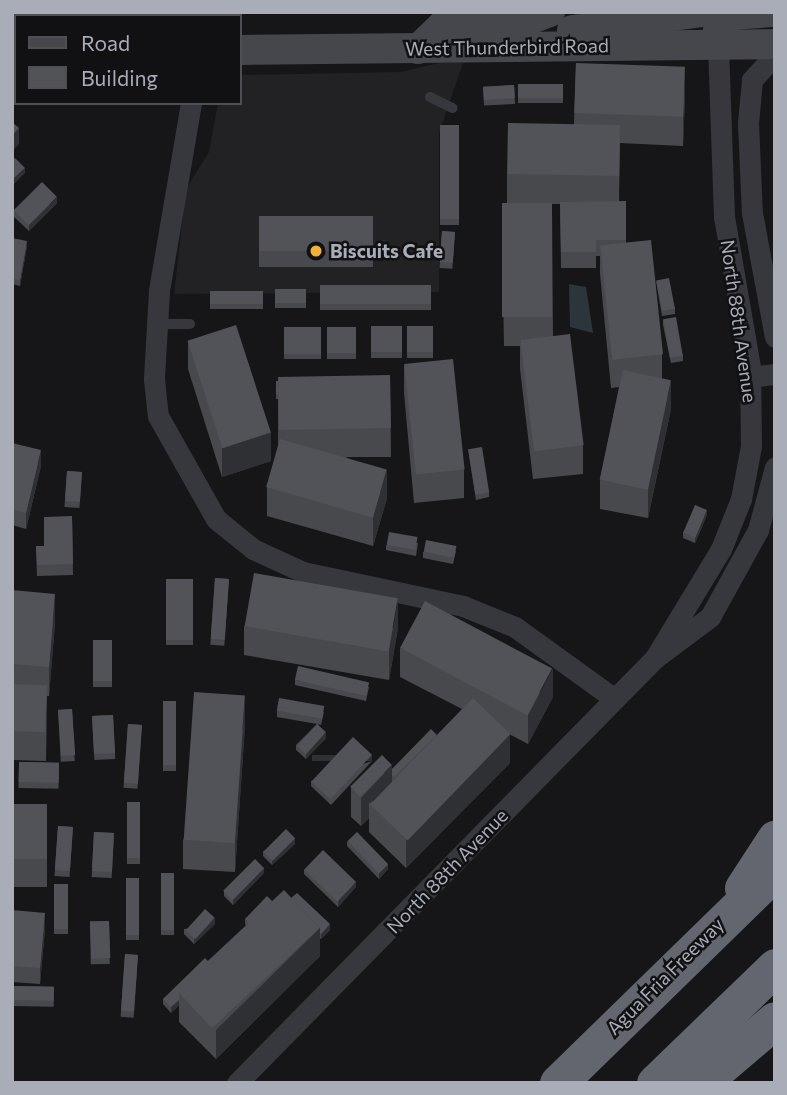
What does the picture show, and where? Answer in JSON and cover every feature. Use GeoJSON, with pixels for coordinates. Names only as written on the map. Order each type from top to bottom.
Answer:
{"type":"FeatureCollection","features":[{"type":"Feature","properties":{"kind":"highway"},"geometry":{"type":"LineString","coordinates":[[727,916],[775,839]]}},
{"type":"Feature","properties":{"kind":"highway","name":"Agua Fria Freeway"},"geometry":{"type":"LineString","coordinates":[[558,1083],[775,871]]}},
{"type":"Feature","properties":{"kind":"highway"},"geometry":{"type":"LineString","coordinates":[[655,1083],[775,967]]}},
{"type":"Feature","properties":{"kind":"highway"},"geometry":{"type":"LineString","coordinates":[[701,1083],[775,1020]]}},
{"type":"Feature","properties":{"kind":"main road"},"geometry":{"type":"LineString","coordinates":[[418,49],[442,26],[526,21],[550,12]]}},
{"type":"Feature","properties":{"kind":"main road"},"geometry":{"type":"LineString","coordinates":[[530,47],[569,30],[701,12]]}},
{"type":"Feature","properties":{"kind":"main road"},"geometry":{"type":"LineString","coordinates":[[718,44],[718,31],[732,15],[772,12]]}},
{"type":"Feature","properties":{"kind":"main road","name":"West Thunderbird Road"},"geometry":{"type":"LineString","coordinates":[[242,50],[775,44]]}},
{"type":"Feature","properties":{"kind":"street","name":"North 88th Avenue"},"geometry":{"type":"LineString","coordinates":[[237,1083],[655,658],[721,549],[741,499],[753,420],[750,377],[724,217],[718,44]]}},
{"type":"Feature","properties":{"kind":"street","name":"North 88th Avenue"},"geometry":{"type":"LineString","coordinates":[[775,55],[752,80],[748,123],[752,213],[775,337]]}},
{"type":"Feature","properties":{"kind":"street"},"geometry":{"type":"LineString","coordinates":[[191,105],[155,324],[158,416],[216,519],[253,549],[314,575],[485,614],[537,638],[615,699]]}},
{"type":"Feature","properties":{"kind":"street"},"geometry":{"type":"LineString","coordinates":[[750,377],[775,374]]}},
{"type":"Feature","properties":{"kind":"street","name":"North 88th Avenue"},"geometry":{"type":"LineString","coordinates":[[655,658],[692,635],[726,593],[758,530],[775,467]]}},
{"type":"Feature","properties":{"kind":"lane"},"geometry":{"type":"LineString","coordinates":[[430,97],[453,108]]}},
{"type":"Feature","properties":{"kind":"lane"},"geometry":{"type":"LineString","coordinates":[[155,324],[190,324]]}},
{"type":"Feature","properties":{"kind":"shaded area"},"geometry":{"type":"Polygon","coordinates":[[[439,63],[463,63],[439,133],[439,292],[174,294],[186,189],[209,152],[218,105],[242,105],[242,75],[401,72],[439,63]]]}},
{"type":"Feature","properties":{"kind":"shaded area"},"geometry":{"type":"Polygon","coordinates":[[[569,284],[586,287],[593,333],[570,327],[569,284]]]}},
{"type":"Feature","properties":{"kind":"building"},"geometry":{"type":"Polygon","coordinates":[[[576,63],[685,67],[683,117],[574,113],[576,63]]]}},
{"type":"Feature","properties":{"kind":"building"},"geometry":{"type":"Polygon","coordinates":[[[518,84],[563,84],[563,98],[518,98],[518,84]]]}},
{"type":"Feature","properties":{"kind":"building"},"geometry":{"type":"Polygon","coordinates":[[[514,85],[515,98],[484,100],[483,87],[514,85]]]}},
{"type":"Feature","properties":{"kind":"building"},"geometry":{"type":"Polygon","coordinates":[[[12,122],[19,128],[12,136],[12,122]]]}},
{"type":"Feature","properties":{"kind":"building"},"geometry":{"type":"Polygon","coordinates":[[[508,123],[620,125],[619,176],[507,174],[508,123]]]}},
{"type":"Feature","properties":{"kind":"building"},"geometry":{"type":"Polygon","coordinates":[[[440,125],[459,125],[459,219],[440,219],[440,125]]]}},
{"type":"Feature","properties":{"kind":"building"},"geometry":{"type":"Polygon","coordinates":[[[15,158],[25,168],[12,180],[12,161],[15,158]]]}},
{"type":"Feature","properties":{"kind":"building"},"geometry":{"type":"Polygon","coordinates":[[[42,182],[57,197],[29,225],[14,210],[42,182]]]}},
{"type":"Feature","properties":{"kind":"building"},"geometry":{"type":"Polygon","coordinates":[[[626,201],[626,240],[596,240],[596,252],[561,252],[560,202],[626,201]]]}},
{"type":"Feature","properties":{"kind":"building"},"geometry":{"type":"Polygon","coordinates":[[[502,203],[552,203],[552,317],[502,317],[502,203]]]}},
{"type":"Feature","properties":{"kind":"building"},"geometry":{"type":"Polygon","coordinates":[[[259,216],[373,216],[373,251],[259,251],[259,216]]]}},
{"type":"Feature","properties":{"kind":"building"},"geometry":{"type":"Polygon","coordinates":[[[442,231],[455,232],[453,263],[440,262],[442,231]]]}},
{"type":"Feature","properties":{"kind":"building"},"geometry":{"type":"Polygon","coordinates":[[[12,238],[27,241],[20,280],[12,279],[12,238]]]}},
{"type":"Feature","properties":{"kind":"building"},"geometry":{"type":"Polygon","coordinates":[[[651,240],[663,354],[612,360],[600,245],[651,240]]]}},
{"type":"Feature","properties":{"kind":"building"},"geometry":{"type":"Polygon","coordinates":[[[669,278],[675,308],[662,311],[656,280],[669,278]]]}},
{"type":"Feature","properties":{"kind":"building"},"geometry":{"type":"Polygon","coordinates":[[[320,285],[431,285],[431,304],[320,304],[320,285]]]}},
{"type":"Feature","properties":{"kind":"building"},"geometry":{"type":"Polygon","coordinates":[[[275,289],[306,289],[306,303],[275,303],[275,289]]]}},
{"type":"Feature","properties":{"kind":"building"},"geometry":{"type":"Polygon","coordinates":[[[210,291],[263,291],[263,304],[210,304],[210,291]]]}},
{"type":"Feature","properties":{"kind":"building"},"geometry":{"type":"Polygon","coordinates":[[[676,317],[683,355],[670,358],[663,319],[676,317]]]}},
{"type":"Feature","properties":{"kind":"building"},"geometry":{"type":"Polygon","coordinates":[[[236,325],[271,432],[222,448],[187,341],[236,325]]]}},
{"type":"Feature","properties":{"kind":"building"},"geometry":{"type":"Polygon","coordinates":[[[371,326],[402,326],[402,352],[371,352],[371,326]]]}},
{"type":"Feature","properties":{"kind":"building"},"geometry":{"type":"Polygon","coordinates":[[[407,326],[433,326],[433,352],[407,352],[407,326]]]}},
{"type":"Feature","properties":{"kind":"building"},"geometry":{"type":"Polygon","coordinates":[[[284,327],[321,327],[321,354],[284,354],[284,327]]]}},
{"type":"Feature","properties":{"kind":"building"},"geometry":{"type":"Polygon","coordinates":[[[327,327],[356,327],[356,353],[327,353],[327,327]]]}},
{"type":"Feature","properties":{"kind":"building"},"geometry":{"type":"Polygon","coordinates":[[[570,334],[584,445],[534,451],[520,340],[570,334]]]}},
{"type":"Feature","properties":{"kind":"building"},"geometry":{"type":"Polygon","coordinates":[[[453,359],[465,469],[416,475],[404,364],[453,359]]]}},
{"type":"Feature","properties":{"kind":"building"},"geometry":{"type":"Polygon","coordinates":[[[623,370],[671,380],[648,490],[600,480],[623,370]]]}},
{"type":"Feature","properties":{"kind":"building"},"geometry":{"type":"Polygon","coordinates":[[[390,375],[391,428],[279,430],[278,377],[390,375]]]}},
{"type":"Feature","properties":{"kind":"building"},"geometry":{"type":"Polygon","coordinates":[[[280,439],[387,470],[373,518],[266,487],[280,439]]]}},
{"type":"Feature","properties":{"kind":"building"},"geometry":{"type":"Polygon","coordinates":[[[12,443],[41,450],[26,513],[12,509],[12,443]]]}},
{"type":"Feature","properties":{"kind":"building"},"geometry":{"type":"Polygon","coordinates":[[[482,447],[489,492],[475,495],[468,449],[482,447]]]}},
{"type":"Feature","properties":{"kind":"building"},"geometry":{"type":"Polygon","coordinates":[[[67,471],[82,472],[80,502],[65,501],[67,471]]]}},
{"type":"Feature","properties":{"kind":"building"},"geometry":{"type":"Polygon","coordinates":[[[695,505],[707,510],[695,538],[683,533],[695,505]]]}},
{"type":"Feature","properties":{"kind":"building"},"geometry":{"type":"Polygon","coordinates":[[[72,516],[73,564],[37,565],[36,546],[44,546],[44,517],[72,516]]]}},
{"type":"Feature","properties":{"kind":"building"},"geometry":{"type":"Polygon","coordinates":[[[389,532],[418,537],[415,550],[387,545],[389,532]]]}},
{"type":"Feature","properties":{"kind":"building"},"geometry":{"type":"Polygon","coordinates":[[[426,540],[456,546],[454,558],[424,552],[426,540]]]}},
{"type":"Feature","properties":{"kind":"building"},"geometry":{"type":"Polygon","coordinates":[[[254,573],[398,598],[388,652],[245,626],[254,573]]]}},
{"type":"Feature","properties":{"kind":"building"},"geometry":{"type":"Polygon","coordinates":[[[215,578],[229,579],[225,640],[211,639],[215,578]]]}},
{"type":"Feature","properties":{"kind":"building"},"geometry":{"type":"Polygon","coordinates":[[[166,579],[193,579],[193,640],[166,640],[166,579]]]}},
{"type":"Feature","properties":{"kind":"building"},"geometry":{"type":"Polygon","coordinates":[[[12,590],[55,594],[49,667],[12,664],[12,590]]]}},
{"type":"Feature","properties":{"kind":"building"},"geometry":{"type":"Polygon","coordinates":[[[425,601],[552,669],[527,715],[400,648],[425,601]]]}},
{"type":"Feature","properties":{"kind":"building"},"geometry":{"type":"Polygon","coordinates":[[[93,640],[112,640],[112,681],[93,681],[93,640]]]}},
{"type":"Feature","properties":{"kind":"building"},"geometry":{"type":"Polygon","coordinates":[[[298,666],[369,682],[366,696],[295,680],[298,666]]]}},
{"type":"Feature","properties":{"kind":"building"},"geometry":{"type":"Polygon","coordinates":[[[12,684],[47,685],[45,732],[12,731],[12,684]]]}},
{"type":"Feature","properties":{"kind":"building"},"geometry":{"type":"Polygon","coordinates":[[[194,692],[245,696],[235,843],[184,840],[194,692]]]}},
{"type":"Feature","properties":{"kind":"building"},"geometry":{"type":"Polygon","coordinates":[[[279,698],[324,706],[322,719],[277,711],[279,698]]]}},
{"type":"Feature","properties":{"kind":"building"},"geometry":{"type":"Polygon","coordinates":[[[473,698],[510,734],[408,841],[370,804],[473,698]]]}},
{"type":"Feature","properties":{"kind":"building"},"geometry":{"type":"Polygon","coordinates":[[[163,701],[176,701],[176,765],[163,765],[163,701]]]}},
{"type":"Feature","properties":{"kind":"building"},"geometry":{"type":"Polygon","coordinates":[[[72,709],[75,755],[61,756],[58,710],[72,709]]]}},
{"type":"Feature","properties":{"kind":"building"},"geometry":{"type":"Polygon","coordinates":[[[113,715],[115,753],[94,754],[92,716],[113,715]]]}},
{"type":"Feature","properties":{"kind":"building"},"geometry":{"type":"Polygon","coordinates":[[[128,724],[142,725],[138,784],[124,783],[128,724]]]}},
{"type":"Feature","properties":{"kind":"building"},"geometry":{"type":"Polygon","coordinates":[[[317,724],[326,732],[306,754],[297,746],[317,724]]]}},
{"type":"Feature","properties":{"kind":"building"},"geometry":{"type":"Polygon","coordinates":[[[431,729],[437,735],[394,777],[392,769],[431,729]]]}},
{"type":"Feature","properties":{"kind":"building"},"geometry":{"type":"Polygon","coordinates":[[[353,737],[372,755],[330,799],[311,782],[353,737]]]}},
{"type":"Feature","properties":{"kind":"building"},"geometry":{"type":"Polygon","coordinates":[[[382,755],[392,765],[360,797],[350,787],[382,755]]]}},
{"type":"Feature","properties":{"kind":"building"},"geometry":{"type":"Polygon","coordinates":[[[19,762],[59,763],[59,783],[19,782],[19,762]]]}},
{"type":"Feature","properties":{"kind":"building"},"geometry":{"type":"Polygon","coordinates":[[[127,802],[140,802],[140,858],[127,858],[127,802]]]}},
{"type":"Feature","properties":{"kind":"building"},"geometry":{"type":"Polygon","coordinates":[[[12,804],[47,804],[47,859],[12,859],[12,804]]]}},
{"type":"Feature","properties":{"kind":"building"},"geometry":{"type":"Polygon","coordinates":[[[58,826],[73,827],[70,871],[55,870],[58,826]]]}},
{"type":"Feature","properties":{"kind":"building"},"geometry":{"type":"Polygon","coordinates":[[[286,829],[295,838],[273,861],[263,852],[286,829]]]}},
{"type":"Feature","properties":{"kind":"building"},"geometry":{"type":"Polygon","coordinates":[[[94,832],[114,833],[112,872],[92,871],[94,832]]]}},
{"type":"Feature","properties":{"kind":"building"},"geometry":{"type":"Polygon","coordinates":[[[357,832],[388,864],[379,873],[348,841],[357,832]]]}},
{"type":"Feature","properties":{"kind":"building"},"geometry":{"type":"Polygon","coordinates":[[[323,850],[356,882],[337,901],[304,869],[323,850]]]}},
{"type":"Feature","properties":{"kind":"building"},"geometry":{"type":"Polygon","coordinates":[[[255,859],[264,868],[232,900],[223,891],[255,859]]]}},
{"type":"Feature","properties":{"kind":"building"},"geometry":{"type":"Polygon","coordinates":[[[161,873],[174,873],[174,930],[161,930],[161,873]]]}},
{"type":"Feature","properties":{"kind":"building"},"geometry":{"type":"Polygon","coordinates":[[[126,878],[139,878],[139,935],[126,935],[126,878]]]}},
{"type":"Feature","properties":{"kind":"building"},"geometry":{"type":"Polygon","coordinates":[[[54,884],[68,884],[68,929],[54,929],[54,884]]]}},
{"type":"Feature","properties":{"kind":"building"},"geometry":{"type":"Polygon","coordinates":[[[284,890],[319,928],[212,1028],[176,990],[284,890]]]}},
{"type":"Feature","properties":{"kind":"building"},"geometry":{"type":"Polygon","coordinates":[[[297,893],[330,924],[321,934],[320,928],[291,898],[297,893]]]}},
{"type":"Feature","properties":{"kind":"building"},"geometry":{"type":"Polygon","coordinates":[[[267,896],[273,902],[250,924],[245,919],[267,896]]]}},
{"type":"Feature","properties":{"kind":"building"},"geometry":{"type":"Polygon","coordinates":[[[205,909],[215,918],[195,939],[186,931],[205,909]]]}},
{"type":"Feature","properties":{"kind":"building"},"geometry":{"type":"Polygon","coordinates":[[[12,910],[45,913],[40,968],[12,966],[12,910]]]}},
{"type":"Feature","properties":{"kind":"building"},"geometry":{"type":"Polygon","coordinates":[[[109,921],[110,958],[91,959],[90,922],[109,921]]]}},
{"type":"Feature","properties":{"kind":"building"},"geometry":{"type":"Polygon","coordinates":[[[125,954],[138,955],[134,1012],[121,1011],[125,954]]]}},
{"type":"Feature","properties":{"kind":"building"},"geometry":{"type":"Polygon","coordinates":[[[205,958],[210,963],[179,993],[179,1000],[171,1007],[163,999],[205,958]]]}},
{"type":"Feature","properties":{"kind":"building"},"geometry":{"type":"Polygon","coordinates":[[[12,986],[54,987],[54,1001],[12,1000],[12,986]]]}},
{"type":"Feature","properties":{"kind":"place","name":"Biscuits Cafe"},"geometry":{"type":"Point","coordinates":[316,251]}}]}
